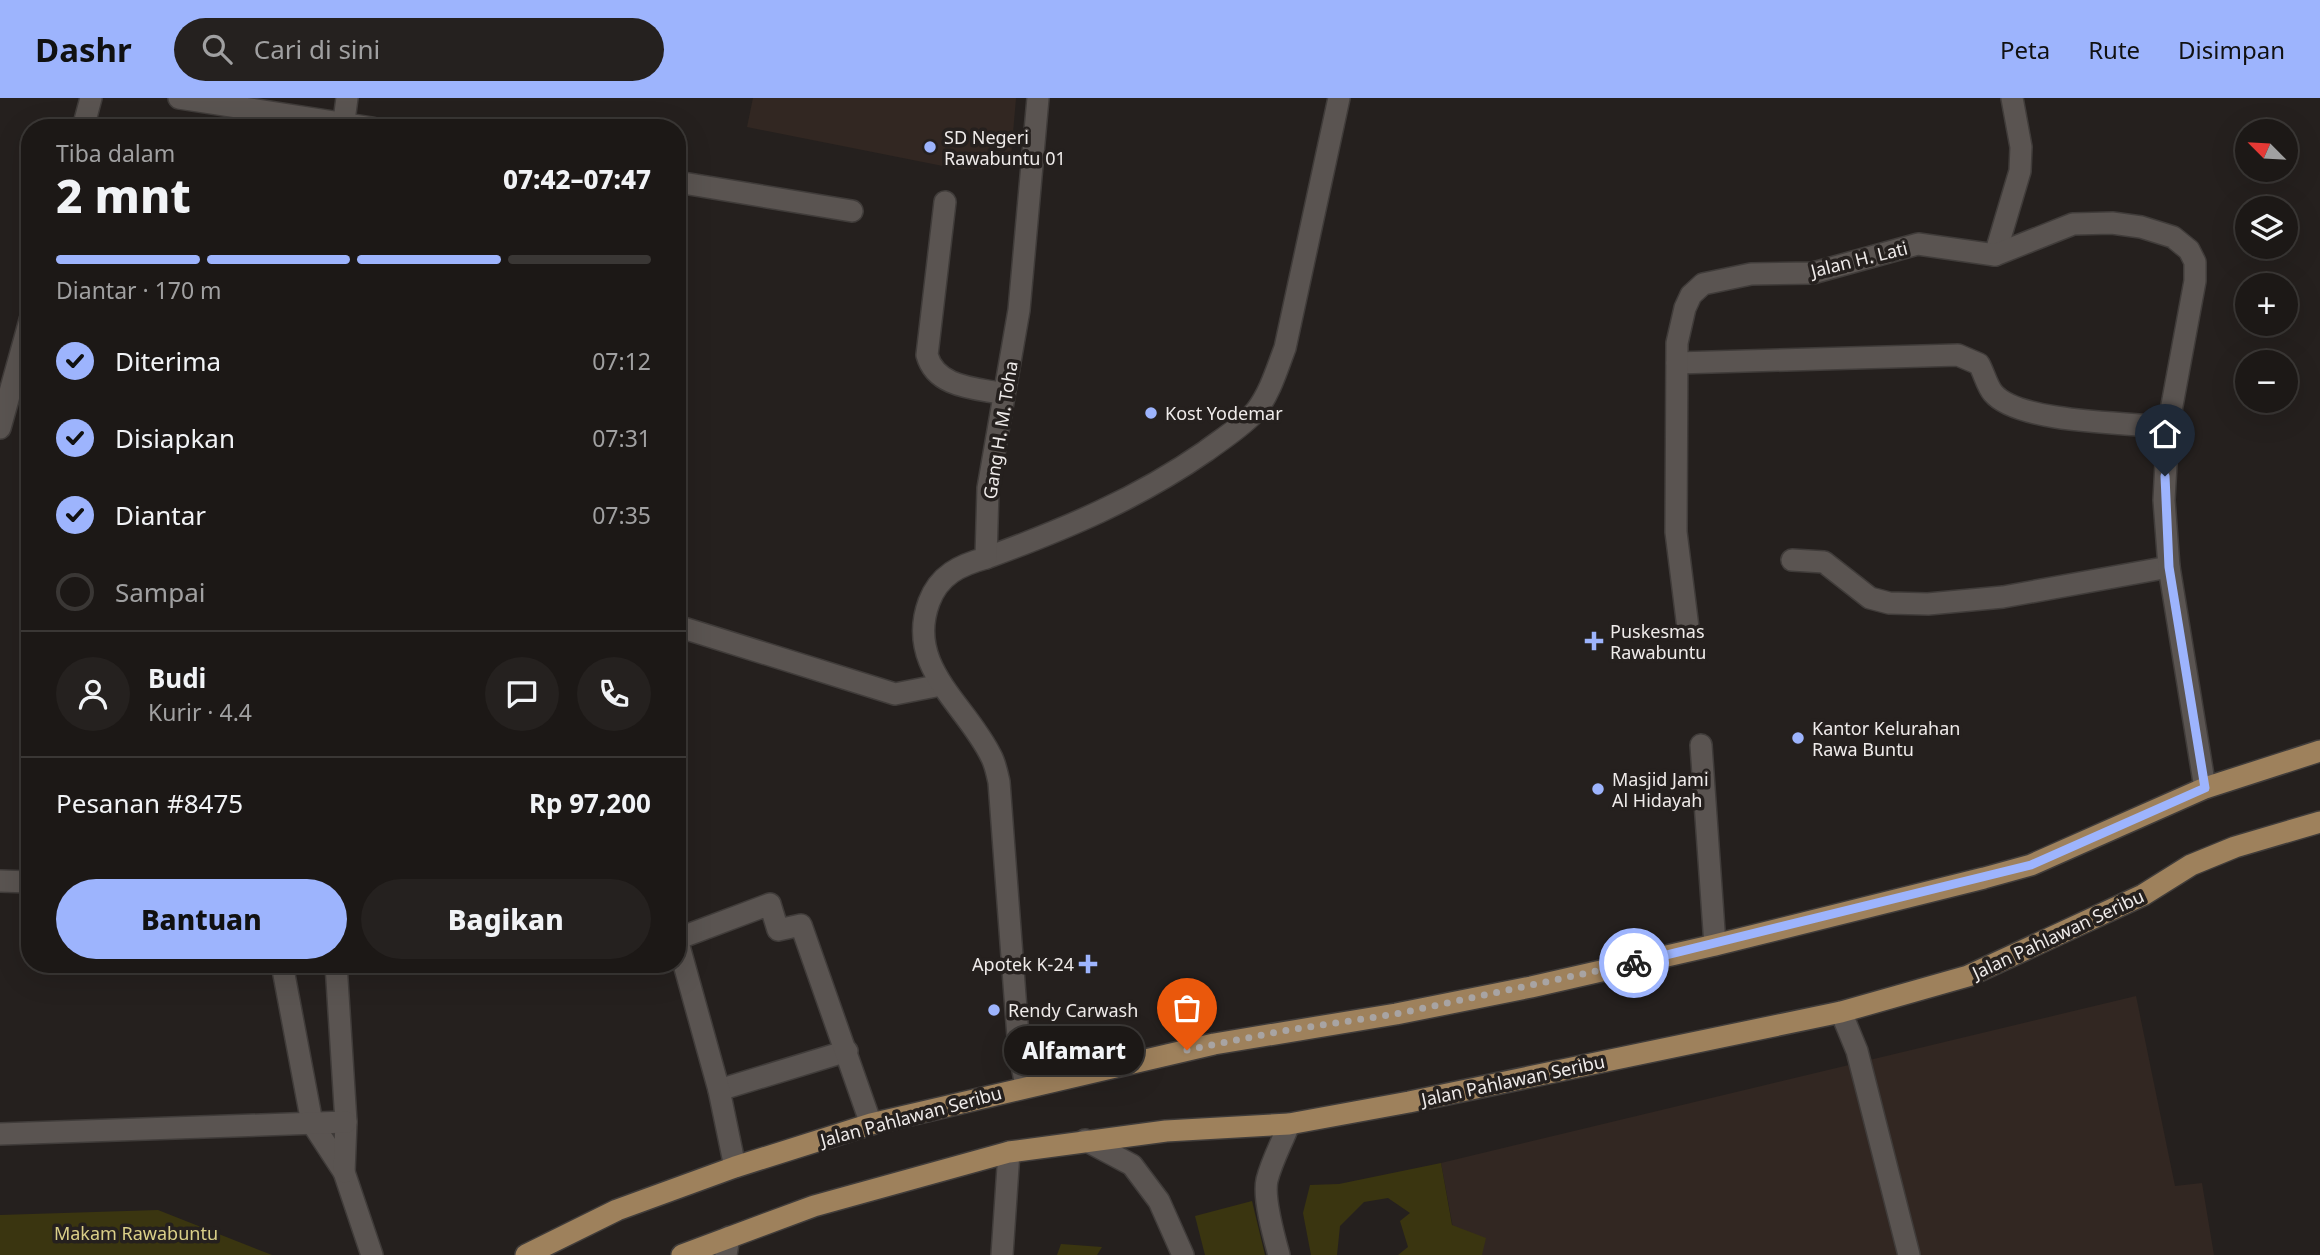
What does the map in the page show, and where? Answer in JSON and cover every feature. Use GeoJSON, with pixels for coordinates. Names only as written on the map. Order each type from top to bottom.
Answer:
{"type":"FeatureCollection","features":[{"type":"Feature","properties":{"kind":"main road","name":"Jalan Pahlawan Seribu"},"geometry":{"type":"LineString","coordinates":[[526,1255],[617,1210],[735,1167],[871,1124],[1026,1086],[1228,1042],[1396,1014],[1716,945],[2031,865],[2205,788],[2320,751]]}},
{"type":"Feature","properties":{"kind":"main road","name":"Jalan Pahlawan Seribu"},"geometry":{"type":"LineString","coordinates":[[682,1255],[728,1246],[814,1206],[1009,1152],[1166,1131],[1289,1124],[1409,1102],[1841,1012],[1968,976],[2143,895],[2192,865],[2235,847],[2320,822]]}},
{"type":"Feature","properties":{"kind":"street"},"geometry":{"type":"LineString","coordinates":[[85,119],[91,98]]}},
{"type":"Feature","properties":{"kind":"street"},"geometry":{"type":"LineString","coordinates":[[179,98],[307,119]]}},
{"type":"Feature","properties":{"kind":"street"},"geometry":{"type":"LineString","coordinates":[[344,119],[347,98]]}},
{"type":"Feature","properties":{"kind":"street","name":"Gang H. M. Toha"},"geometry":{"type":"LineString","coordinates":[[986,558],[988,488],[1019,310],[1038,98]]}},
{"type":"Feature","properties":{"kind":"street"},"geometry":{"type":"LineString","coordinates":[[1026,1086],[1019,1050],[999,782],[992,757],[941,685],[922,639],[924,617],[930,598],[943,578],[961,565],[1076,525],[1138,495],[1222,440],[1256,411],[1272,383],[1285,348],[1339,98]]}},
{"type":"Feature","properties":{"kind":"street"},"geometry":{"type":"LineString","coordinates":[[1995,255],[2020,171],[2021,147],[2012,98]]}},
{"type":"Feature","properties":{"kind":"street"},"geometry":{"type":"LineString","coordinates":[[686,183],[852,211]]}},
{"type":"Feature","properties":{"kind":"street"},"geometry":{"type":"LineString","coordinates":[[944,202],[927,355],[929,364],[943,380],[1004,394]]}},
{"type":"Feature","properties":{"kind":"street","name":"Jalan H. Lati"},"geometry":{"type":"LineString","coordinates":[[1688,628],[1676,532],[1677,342],[1685,308],[1691,295],[1703,284],[1751,275],[1814,273],[1918,244],[1995,255],[2073,224],[2112,223],[2141,227],[2173,237],[2189,250],[2195,262],[2195,281],[2168,427],[2164,500],[2169,567],[2205,788]]}},
{"type":"Feature","properties":{"kind":"street"},"geometry":{"type":"LineString","coordinates":[[0,428],[21,352]]}},
{"type":"Feature","properties":{"kind":"street"},"geometry":{"type":"LineString","coordinates":[[1677,363],[1958,355],[1979,364],[1991,391],[2001,400],[2031,414],[2168,427]]}},
{"type":"Feature","properties":{"kind":"street"},"geometry":{"type":"LineString","coordinates":[[1792,560],[1824,562],[1870,598],[1889,603],[1928,604],[2003,597],[2169,567]]}},
{"type":"Feature","properties":{"kind":"street"},"geometry":{"type":"LineString","coordinates":[[686,629],[895,694],[941,685]]}},
{"type":"Feature","properties":{"kind":"street"},"geometry":{"type":"LineString","coordinates":[[1700,745],[1716,945]]}},
{"type":"Feature","properties":{"kind":"street"},"geometry":{"type":"LineString","coordinates":[[0,880],[21,881]]}},
{"type":"Feature","properties":{"kind":"street"},"geometry":{"type":"LineString","coordinates":[[686,936],[715,928],[770,904],[778,930],[801,925],[871,1124]]}},
{"type":"Feature","properties":{"kind":"street"},"geometry":{"type":"LineString","coordinates":[[686,971],[719,1090],[735,1167]]}},
{"type":"Feature","properties":{"kind":"street"},"geometry":{"type":"LineString","coordinates":[[284,973],[312,1123],[344,1172],[372,1255]]}},
{"type":"Feature","properties":{"kind":"street"},"geometry":{"type":"LineString","coordinates":[[337,973],[346,1122],[344,1172]]}},
{"type":"Feature","properties":{"kind":"street"},"geometry":{"type":"LineString","coordinates":[[1841,1012],[1857,1051],[1909,1255]]}},
{"type":"Feature","properties":{"kind":"street"},"geometry":{"type":"LineString","coordinates":[[719,1090],[847,1051]]}},
{"type":"Feature","properties":{"kind":"street"},"geometry":{"type":"LineString","coordinates":[[0,1134],[346,1122]]}},
{"type":"Feature","properties":{"kind":"street"},"geometry":{"type":"LineString","coordinates":[[1279,1255],[1272,1230],[1267,1180],[1273,1157],[1289,1124]]}},
{"type":"Feature","properties":{"kind":"street"},"geometry":{"type":"LineString","coordinates":[[1085,1140],[1132,1166],[1162,1206],[1183,1255]]}},
{"type":"Feature","properties":{"kind":"street"},"geometry":{"type":"LineString","coordinates":[[1002,1255],[1009,1152]]}},
{"type":"Feature","properties":{"kind":"shaded area","name":"SD Negeri Rawabuntu 01"},"geometry":{"type":"Polygon","coordinates":[[[753,98],[1016,98],[1010,168],[958,169],[747,127],[753,98]]]}},
{"type":"Feature","properties":{"kind":"shaded area"},"geometry":{"type":"Polygon","coordinates":[[[2136,996],[2175,1186],[2202,1183],[2214,1255],[1458,1255],[1441,1163],[2136,996]]]}},
{"type":"Feature","properties":{"kind":"green space"},"geometry":{"type":"Polygon","coordinates":[[[1441,1163],[1452,1225],[1486,1238],[1482,1255],[1398,1255],[1408,1247],[1400,1221],[1410,1213],[1388,1198],[1364,1202],[1340,1226],[1337,1255],[1311,1255],[1303,1213],[1310,1185],[1339,1184],[1441,1163]]]}},
{"type":"Feature","properties":{"kind":"green space"},"geometry":{"type":"Polygon","coordinates":[[[1252,1201],[1265,1255],[1205,1255],[1195,1216],[1252,1201]]]}},
{"type":"Feature","properties":{"kind":"green space","name":"Makam Rawabuntu"},"geometry":{"type":"Polygon","coordinates":[[[158,1210],[272,1255],[0,1255],[0,1215],[158,1210]]]}},
{"type":"Feature","properties":{"kind":"green space"},"geometry":{"type":"Polygon","coordinates":[[[1061,1244],[1102,1247],[1097,1255],[1057,1255],[1061,1244]]]}},
{"type":"Feature","properties":{"kind":"way so far"},"geometry":{"type":"LineString","coordinates":[[1187,1050],[1282,1031],[1396,1014],[1634,963]]}},
{"type":"Feature","properties":{"kind":"place","name":"SD Negeri Rawabuntu 01"},"geometry":{"type":"Point","coordinates":[930,147]}},
{"type":"Feature","properties":{"kind":"place","name":"Kost Yodemar"},"geometry":{"type":"Point","coordinates":[1151,413]}},
{"type":"Feature","properties":{"kind":"place","name":"Puskesmas Rawabuntu"},"geometry":{"type":"Point","coordinates":[1594,641]}},
{"type":"Feature","properties":{"kind":"place","name":"Kantor Kelurahan Rawa Buntu"},"geometry":{"type":"Point","coordinates":[1798,738]}},
{"type":"Feature","properties":{"kind":"place","name":"Masjid Jami Al Hidayah"},"geometry":{"type":"Point","coordinates":[1598,789]}},
{"type":"Feature","properties":{"kind":"place","name":"Apotek K-24"},"geometry":{"type":"Point","coordinates":[1088,964]}},
{"type":"Feature","properties":{"kind":"place","name":"Rendy Carwash"},"geometry":{"type":"Point","coordinates":[994,1010]}},
{"type":"Feature","properties":{"kind":"place","name":"Alfamart"},"geometry":{"type":"Point","coordinates":[1187,1050]}},
{"type":"Feature","properties":{"kind":"route"},"geometry":{"type":"LineString","coordinates":[[1634,963],[1716,945],[2031,865],[2205,788],[2169,567],[2165,476]]}}]}
